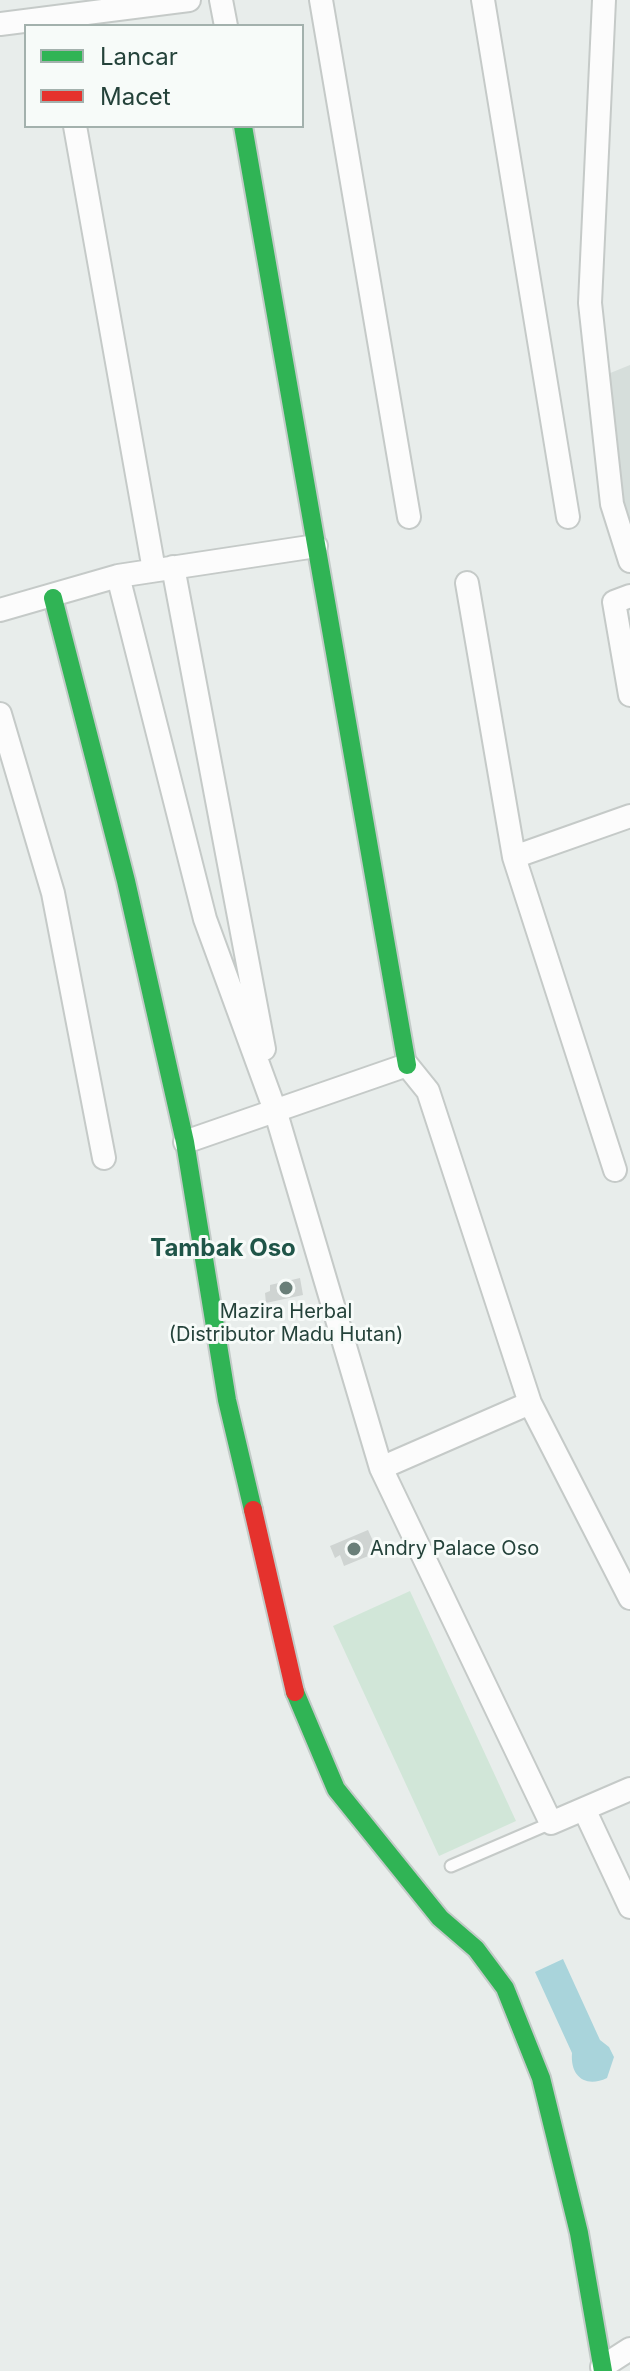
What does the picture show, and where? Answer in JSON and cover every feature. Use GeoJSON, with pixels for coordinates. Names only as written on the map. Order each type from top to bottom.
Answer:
{"type":"FeatureCollection","features":[{"type":"Feature","properties":{"kind":"street"},"geometry":{"type":"LineString","coordinates":[[0,24],[45,15],[186,0]]}},
{"type":"Feature","properties":{"kind":"street"},"geometry":{"type":"LineString","coordinates":[[221,0],[226,24]]}},
{"type":"Feature","properties":{"kind":"street"},"geometry":{"type":"LineString","coordinates":[[321,0],[409,517]]}},
{"type":"Feature","properties":{"kind":"street"},"geometry":{"type":"LineString","coordinates":[[483,0],[568,517]]}},
{"type":"Feature","properties":{"kind":"street"},"geometry":{"type":"LineString","coordinates":[[604,0],[590,303],[612,504],[630,561]]}},
{"type":"Feature","properties":{"kind":"street"},"geometry":{"type":"LineString","coordinates":[[75,128],[276,1113]]}},
{"type":"Feature","properties":{"kind":"street"},"geometry":{"type":"LineString","coordinates":[[243,128],[407,1065],[428,1091],[530,1403],[630,1598]]}},
{"type":"Feature","properties":{"kind":"street"},"geometry":{"type":"LineString","coordinates":[[0,610],[53,598],[118,576],[316,546]]}},
{"type":"Feature","properties":{"kind":"street"},"geometry":{"type":"LineString","coordinates":[[118,576],[205,919],[276,1113],[381,1468],[551,1823],[630,1789]]}},
{"type":"Feature","properties":{"kind":"street"},"geometry":{"type":"LineString","coordinates":[[467,583],[514,857],[615,1170]]}},
{"type":"Feature","properties":{"kind":"street"},"geometry":{"type":"LineString","coordinates":[[630,596],[614,602],[630,695]]}},
{"type":"Feature","properties":{"kind":"street"},"geometry":{"type":"LineString","coordinates":[[53,598],[126,881],[185,1142],[227,1400],[295,1693],[336,1789],[440,1918],[476,1949],[505,1988],[541,2078],[579,2233],[602,2369],[630,2349]]}},
{"type":"Feature","properties":{"kind":"street"},"geometry":{"type":"LineString","coordinates":[[0,714],[53,893],[104,1158]]}},
{"type":"Feature","properties":{"kind":"street"},"geometry":{"type":"LineString","coordinates":[[514,857],[630,816]]}},
{"type":"Feature","properties":{"kind":"street"},"geometry":{"type":"LineString","coordinates":[[185,1142],[276,1113],[407,1065]]}},
{"type":"Feature","properties":{"kind":"street"},"geometry":{"type":"LineString","coordinates":[[381,1468],[530,1403]]}},
{"type":"Feature","properties":{"kind":"street"},"geometry":{"type":"LineString","coordinates":[[584,1809],[630,1907]]}},
{"type":"Feature","properties":{"kind":"lane"},"geometry":{"type":"LineString","coordinates":[[451,1866],[551,1823]]}},
{"type":"Feature","properties":{"kind":"shaded area"},"geometry":{"type":"Polygon","coordinates":[[[630,365],[630,561],[598,378],[630,365]]]}},
{"type":"Feature","properties":{"kind":"green space"},"geometry":{"type":"Polygon","coordinates":[[[410,1591],[516,1821],[439,1856],[333,1626],[410,1591]]]}},
{"type":"Feature","properties":{"kind":"water"},"geometry":{"type":"Polygon","coordinates":[[[563,1959],[600,2040],[609,2047],[614,2057],[607,2078],[599,2081],[586,2081],[577,2074],[572,2053],[535,1972],[563,1959]]]}},
{"type":"Feature","properties":{"kind":"building","name":"Mazira Herbal (Distributor Madu Hutan)"},"geometry":{"type":"Polygon","coordinates":[[[300,1278],[303,1295],[266,1303],[265,1293],[270,1291],[270,1285],[300,1278]]]}},
{"type":"Feature","properties":{"kind":"building","name":"Andry Palace Oso"},"geometry":{"type":"Polygon","coordinates":[[[368,1530],[378,1552],[344,1566],[340,1555],[335,1558],[330,1546],[368,1530]]]}},
{"type":"Feature","properties":{"kind":"traffic: fast"},"geometry":{"type":"LineString","coordinates":[[243,128],[407,1065]]}},
{"type":"Feature","properties":{"kind":"traffic: fast"},"geometry":{"type":"LineString","coordinates":[[53,598],[126,881],[185,1142],[227,1400],[253,1510]]}},
{"type":"Feature","properties":{"kind":"traffic: fast"},"geometry":{"type":"LineString","coordinates":[[295,1692],[336,1789],[440,1918],[476,1949],[505,1988],[541,2078],[579,2233],[603,2371]]}},
{"type":"Feature","properties":{"kind":"traffic: jam"},"geometry":{"type":"LineString","coordinates":[[253,1510],[295,1692]]}},
{"type":"Feature","properties":{"kind":"place","name":"Mazira Herbal (Distributor Madu Hutan)"},"geometry":{"type":"Point","coordinates":[286,1288]}},
{"type":"Feature","properties":{"kind":"place","name":"Andry Palace Oso"},"geometry":{"type":"Point","coordinates":[354,1549]}},
{"type":"Feature","properties":{"kind":"district","name":"Tambak Oso"},"geometry":{"type":"Point","coordinates":[223,1249]}}]}
